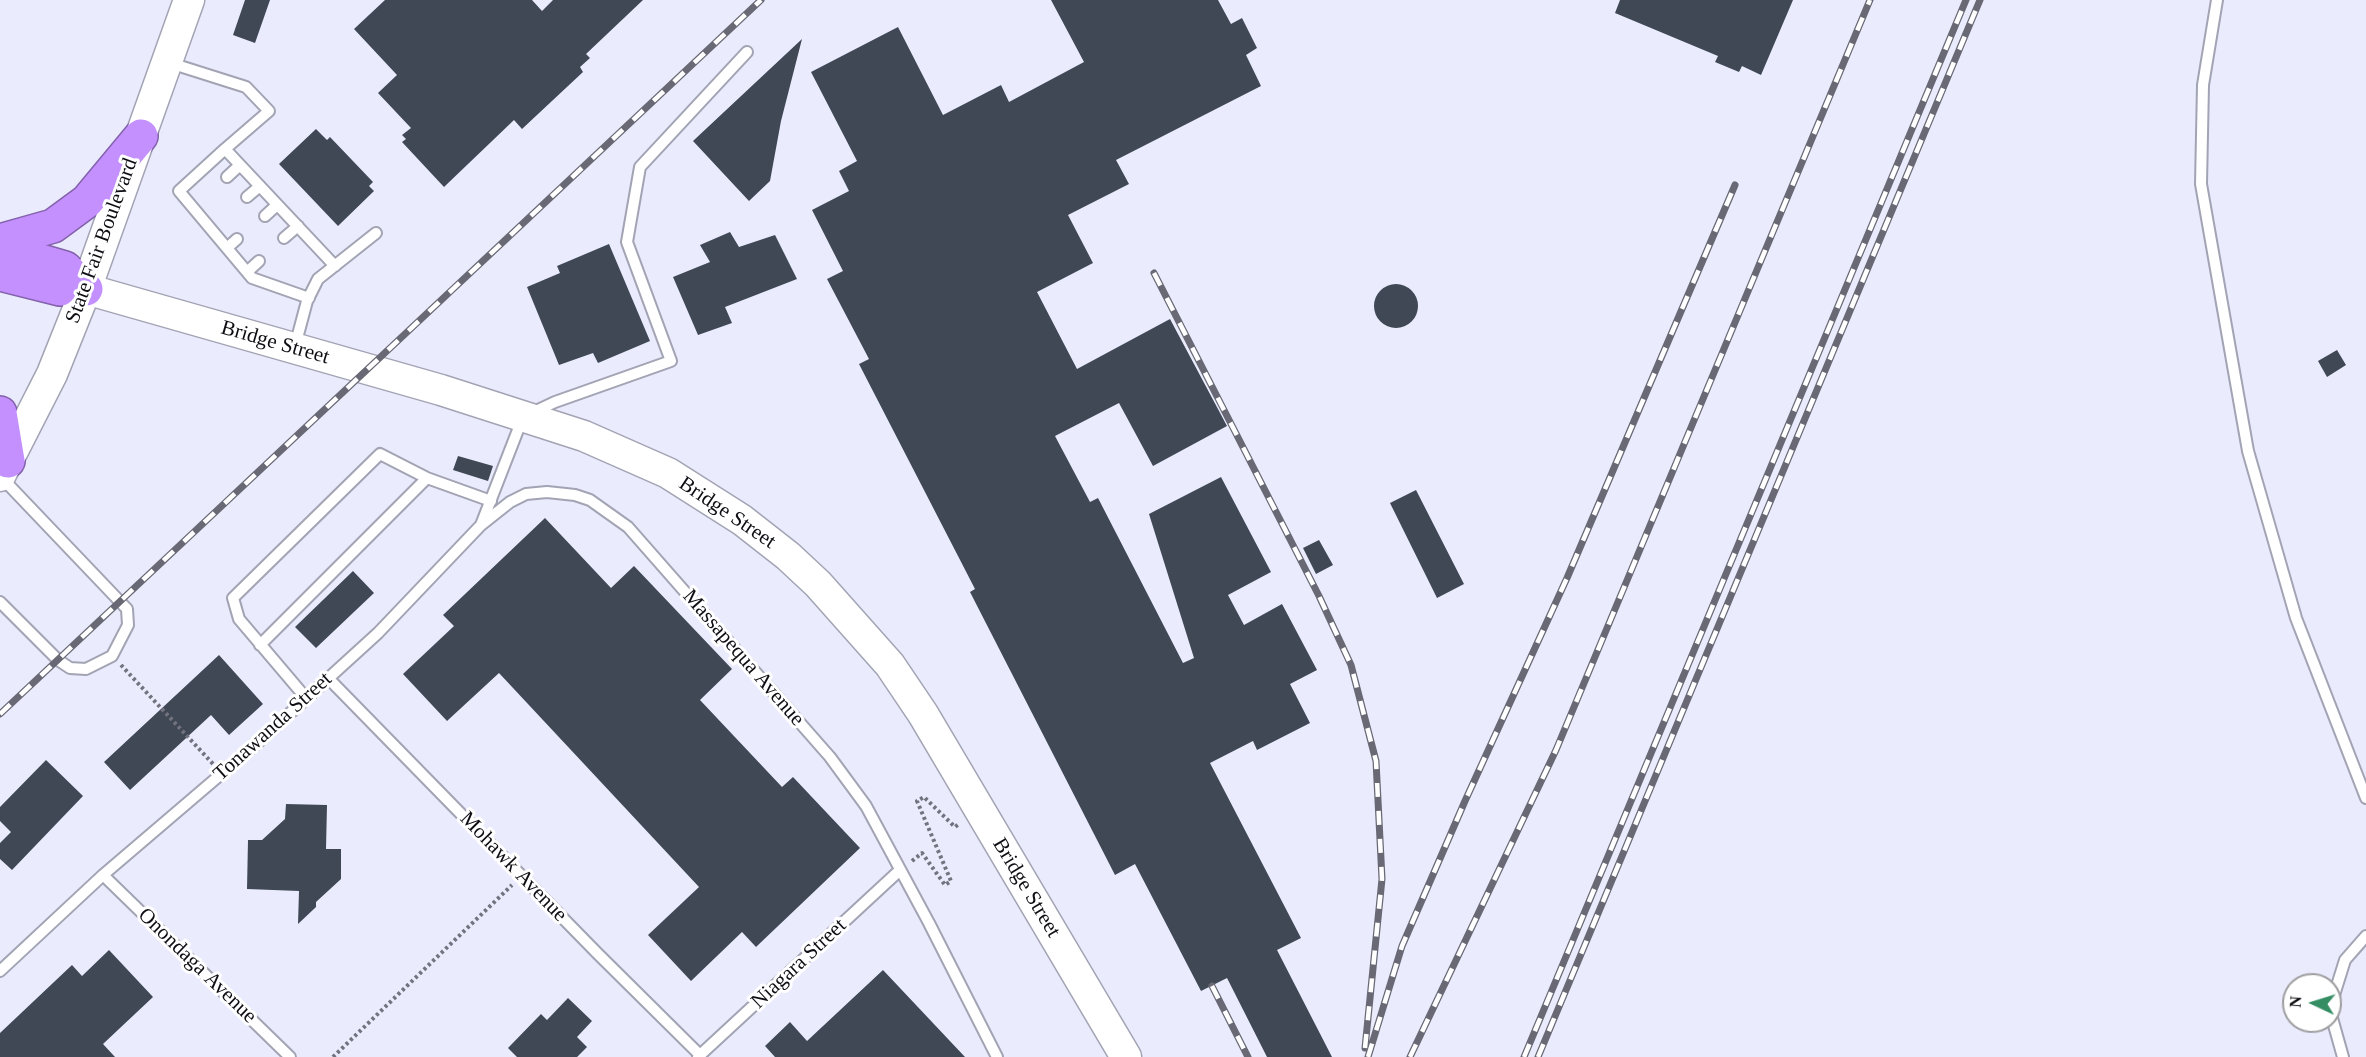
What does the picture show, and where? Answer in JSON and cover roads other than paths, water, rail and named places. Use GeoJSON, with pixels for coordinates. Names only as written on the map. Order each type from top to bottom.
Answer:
{"type":"FeatureCollection","features":[{"type":"Feature","properties":{"kind":"highway"},"geometry":{"type":"LineString","coordinates":[[0,242],[53,226],[87,201],[141,136]]}},
{"type":"Feature","properties":{"kind":"highway"},"geometry":{"type":"LineString","coordinates":[[0,249],[65,268],[86,289]]}},
{"type":"Feature","properties":{"kind":"highway"},"geometry":{"type":"LineString","coordinates":[[0,274],[56,289],[86,289]]}},
{"type":"Feature","properties":{"kind":"highway"},"geometry":{"type":"LineString","coordinates":[[0,413],[3,471]]}},
{"type":"Feature","properties":{"kind":"main road","name":"State Fair Boulevard"},"geometry":{"type":"LineString","coordinates":[[3,471],[52,374],[86,289],[189,0]]}},
{"type":"Feature","properties":{"kind":"main road","name":"Bridge Street"},"geometry":{"type":"LineString","coordinates":[[86,289],[441,390],[584,436],[668,473],[742,520],[788,556],[826,592],[890,664],[923,714],[1126,1057]]}},
{"type":"Feature","properties":{"kind":"lane"},"geometry":{"type":"LineString","coordinates":[[2217,0],[2203,85],[2201,184],[2248,451],[2296,618],[2366,798]]}},
{"type":"Feature","properties":{"kind":"lane"},"geometry":{"type":"LineString","coordinates":[[481,525],[523,417],[555,402],[671,361],[627,242],[640,167],[747,52]]}},
{"type":"Feature","properties":{"kind":"lane"},"geometry":{"type":"LineString","coordinates":[[167,62],[246,87],[269,111],[179,191],[197,204],[211,229],[252,278],[309,298]]}},
{"type":"Feature","properties":{"kind":"lane"},"geometry":{"type":"LineString","coordinates":[[225,149],[335,266]]}},
{"type":"Feature","properties":{"kind":"lane"},"geometry":{"type":"LineString","coordinates":[[227,177],[240,165]]}},
{"type":"Feature","properties":{"kind":"lane"},"geometry":{"type":"LineString","coordinates":[[247,197],[260,186]]}},
{"type":"Feature","properties":{"kind":"lane"},"geometry":{"type":"LineString","coordinates":[[265,216],[277,205]]}},
{"type":"Feature","properties":{"kind":"lane"},"geometry":{"type":"LineString","coordinates":[[211,229],[221,221]]}},
{"type":"Feature","properties":{"kind":"lane"},"geometry":{"type":"LineString","coordinates":[[284,238],[297,226]]}},
{"type":"Feature","properties":{"kind":"lane"},"geometry":{"type":"LineString","coordinates":[[294,349],[309,298],[318,279],[376,233]]}},
{"type":"Feature","properties":{"kind":"lane"},"geometry":{"type":"LineString","coordinates":[[227,248],[237,240]]}},
{"type":"Feature","properties":{"kind":"lane"},"geometry":{"type":"LineString","coordinates":[[247,272],[259,261]]}},
{"type":"Feature","properties":{"kind":"lane"},"geometry":{"type":"LineString","coordinates":[[306,699],[239,619],[233,598],[380,454],[427,478],[491,501]]}},
{"type":"Feature","properties":{"kind":"lane"},"geometry":{"type":"LineString","coordinates":[[0,602],[58,660],[70,668],[86,669],[112,656],[128,625],[127,609],[3,471]]}},
{"type":"Feature","properties":{"kind":"lane"},"geometry":{"type":"LineString","coordinates":[[260,645],[427,478]]}},
{"type":"Feature","properties":{"kind":"lane","name":"Tonawanda Street"},"geometry":{"type":"LineString","coordinates":[[0,971],[103,875],[222,773],[378,633],[481,525],[510,502],[526,494],[547,492]]}},
{"type":"Feature","properties":{"kind":"lane","name":"Massapequa Avenue"},"geometry":{"type":"LineString","coordinates":[[547,492],[575,495],[590,500],[627,527],[830,757],[866,806],[997,1057]]}},
{"type":"Feature","properties":{"kind":"lane","name":"Mohawk Avenue"},"geometry":{"type":"LineString","coordinates":[[328,678],[699,1056]]}},
{"type":"Feature","properties":{"kind":"lane","name":"Niagara Street"},"geometry":{"type":"LineString","coordinates":[[699,1056],[900,870]]}},
{"type":"Feature","properties":{"kind":"lane","name":"Onondaga Avenue"},"geometry":{"type":"LineString","coordinates":[[103,875],[290,1057]]}},
{"type":"Feature","properties":{"kind":"lane"},"geometry":{"type":"LineString","coordinates":[[2341,973],[2345,960],[2366,936]]}},
{"type":"Feature","properties":{"kind":"lane"},"geometry":{"type":"LineString","coordinates":[[2336,1033],[2343,1057]]}},
{"type":"Feature","properties":{"kind":"railway"},"geometry":{"type":"LineString","coordinates":[[0,714],[761,0]]}},
{"type":"Feature","properties":{"kind":"railway"},"geometry":{"type":"LineString","coordinates":[[1410,1057],[1556,750],[1870,0]]}},
{"type":"Feature","properties":{"kind":"railway"},"geometry":{"type":"LineString","coordinates":[[1524,1057],[1966,0]]}},
{"type":"Feature","properties":{"kind":"railway"},"geometry":{"type":"LineString","coordinates":[[1538,1057],[1980,0]]}},
{"type":"Feature","properties":{"kind":"railway"},"geometry":{"type":"LineString","coordinates":[[1368,1057],[1402,946],[1465,801],[1567,578],[1735,185]]}},
{"type":"Feature","properties":{"kind":"railway"},"geometry":{"type":"LineString","coordinates":[[1154,273],[1319,596],[1351,665],[1376,761],[1382,879],[1365,1048]]}},
{"type":"Feature","properties":{"kind":"railway"},"geometry":{"type":"LineString","coordinates":[[1212,986],[1248,1057]]}}]}
